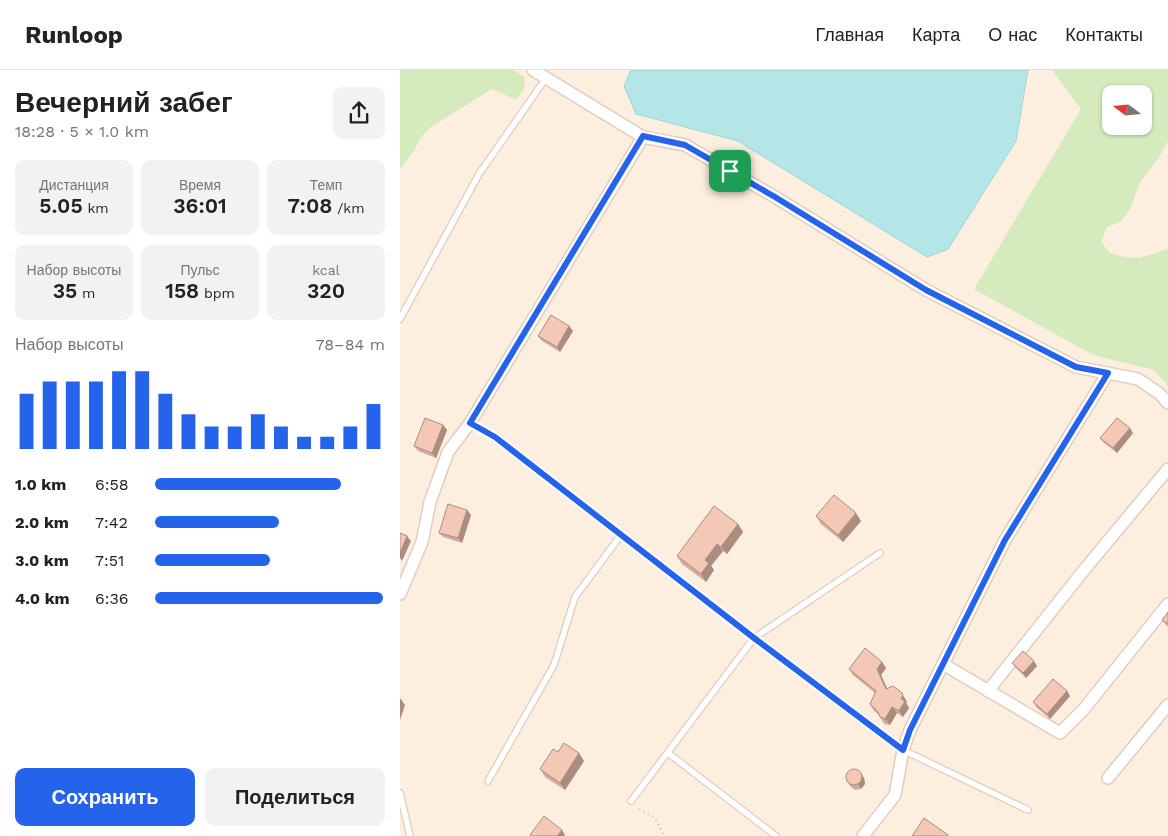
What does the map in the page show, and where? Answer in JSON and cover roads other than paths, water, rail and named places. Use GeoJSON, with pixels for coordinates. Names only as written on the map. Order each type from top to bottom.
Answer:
{"type":"FeatureCollection","features":[{"type":"Feature","properties":{"kind":"street"},"geometry":{"type":"LineString","coordinates":[[533,70],[643,136],[685,145],[775,197],[926,290],[1076,367],[1138,379],[1160,394],[1168,403]]}},
{"type":"Feature","properties":{"kind":"street"},"geometry":{"type":"LineString","coordinates":[[400,594],[422,542],[430,502],[448,452],[470,423],[643,136]]}},
{"type":"Feature","properties":{"kind":"street"},"geometry":{"type":"LineString","coordinates":[[862,836],[894,795],[903,750],[910,730],[1005,540],[1108,373]]}},
{"type":"Feature","properties":{"kind":"street"},"geometry":{"type":"LineString","coordinates":[[988,691],[1084,570],[1168,469]]}},
{"type":"Feature","properties":{"kind":"street"},"geometry":{"type":"LineString","coordinates":[[943,664],[1060,733],[1084,709],[1168,604]]}},
{"type":"Feature","properties":{"kind":"street"},"geometry":{"type":"LineString","coordinates":[[1108,778],[1168,705]]}},
{"type":"Feature","properties":{"kind":"lane"},"geometry":{"type":"LineString","coordinates":[[400,320],[479,174],[546,78]]}},
{"type":"Feature","properties":{"kind":"lane"},"geometry":{"type":"LineString","coordinates":[[470,423],[495,437],[754,638],[903,750],[1028,810]]}},
{"type":"Feature","properties":{"kind":"lane"},"geometry":{"type":"LineString","coordinates":[[488,780],[554,665],[575,597],[621,535]]}},
{"type":"Feature","properties":{"kind":"lane"},"geometry":{"type":"LineString","coordinates":[[631,801],[754,638],[880,553]]}},
{"type":"Feature","properties":{"kind":"lane"},"geometry":{"type":"LineString","coordinates":[[668,753],[776,836]]}},
{"type":"Feature","properties":{"kind":"lane"},"geometry":{"type":"LineString","coordinates":[[400,792],[410,836]]}},
{"type":"Feature","properties":{"kind":"water"},"geometry":{"type":"Polygon","coordinates":[[[631,70],[1028,70],[1016,141],[948,249],[927,257],[738,141],[636,114],[624,86],[631,70]]]}}]}
